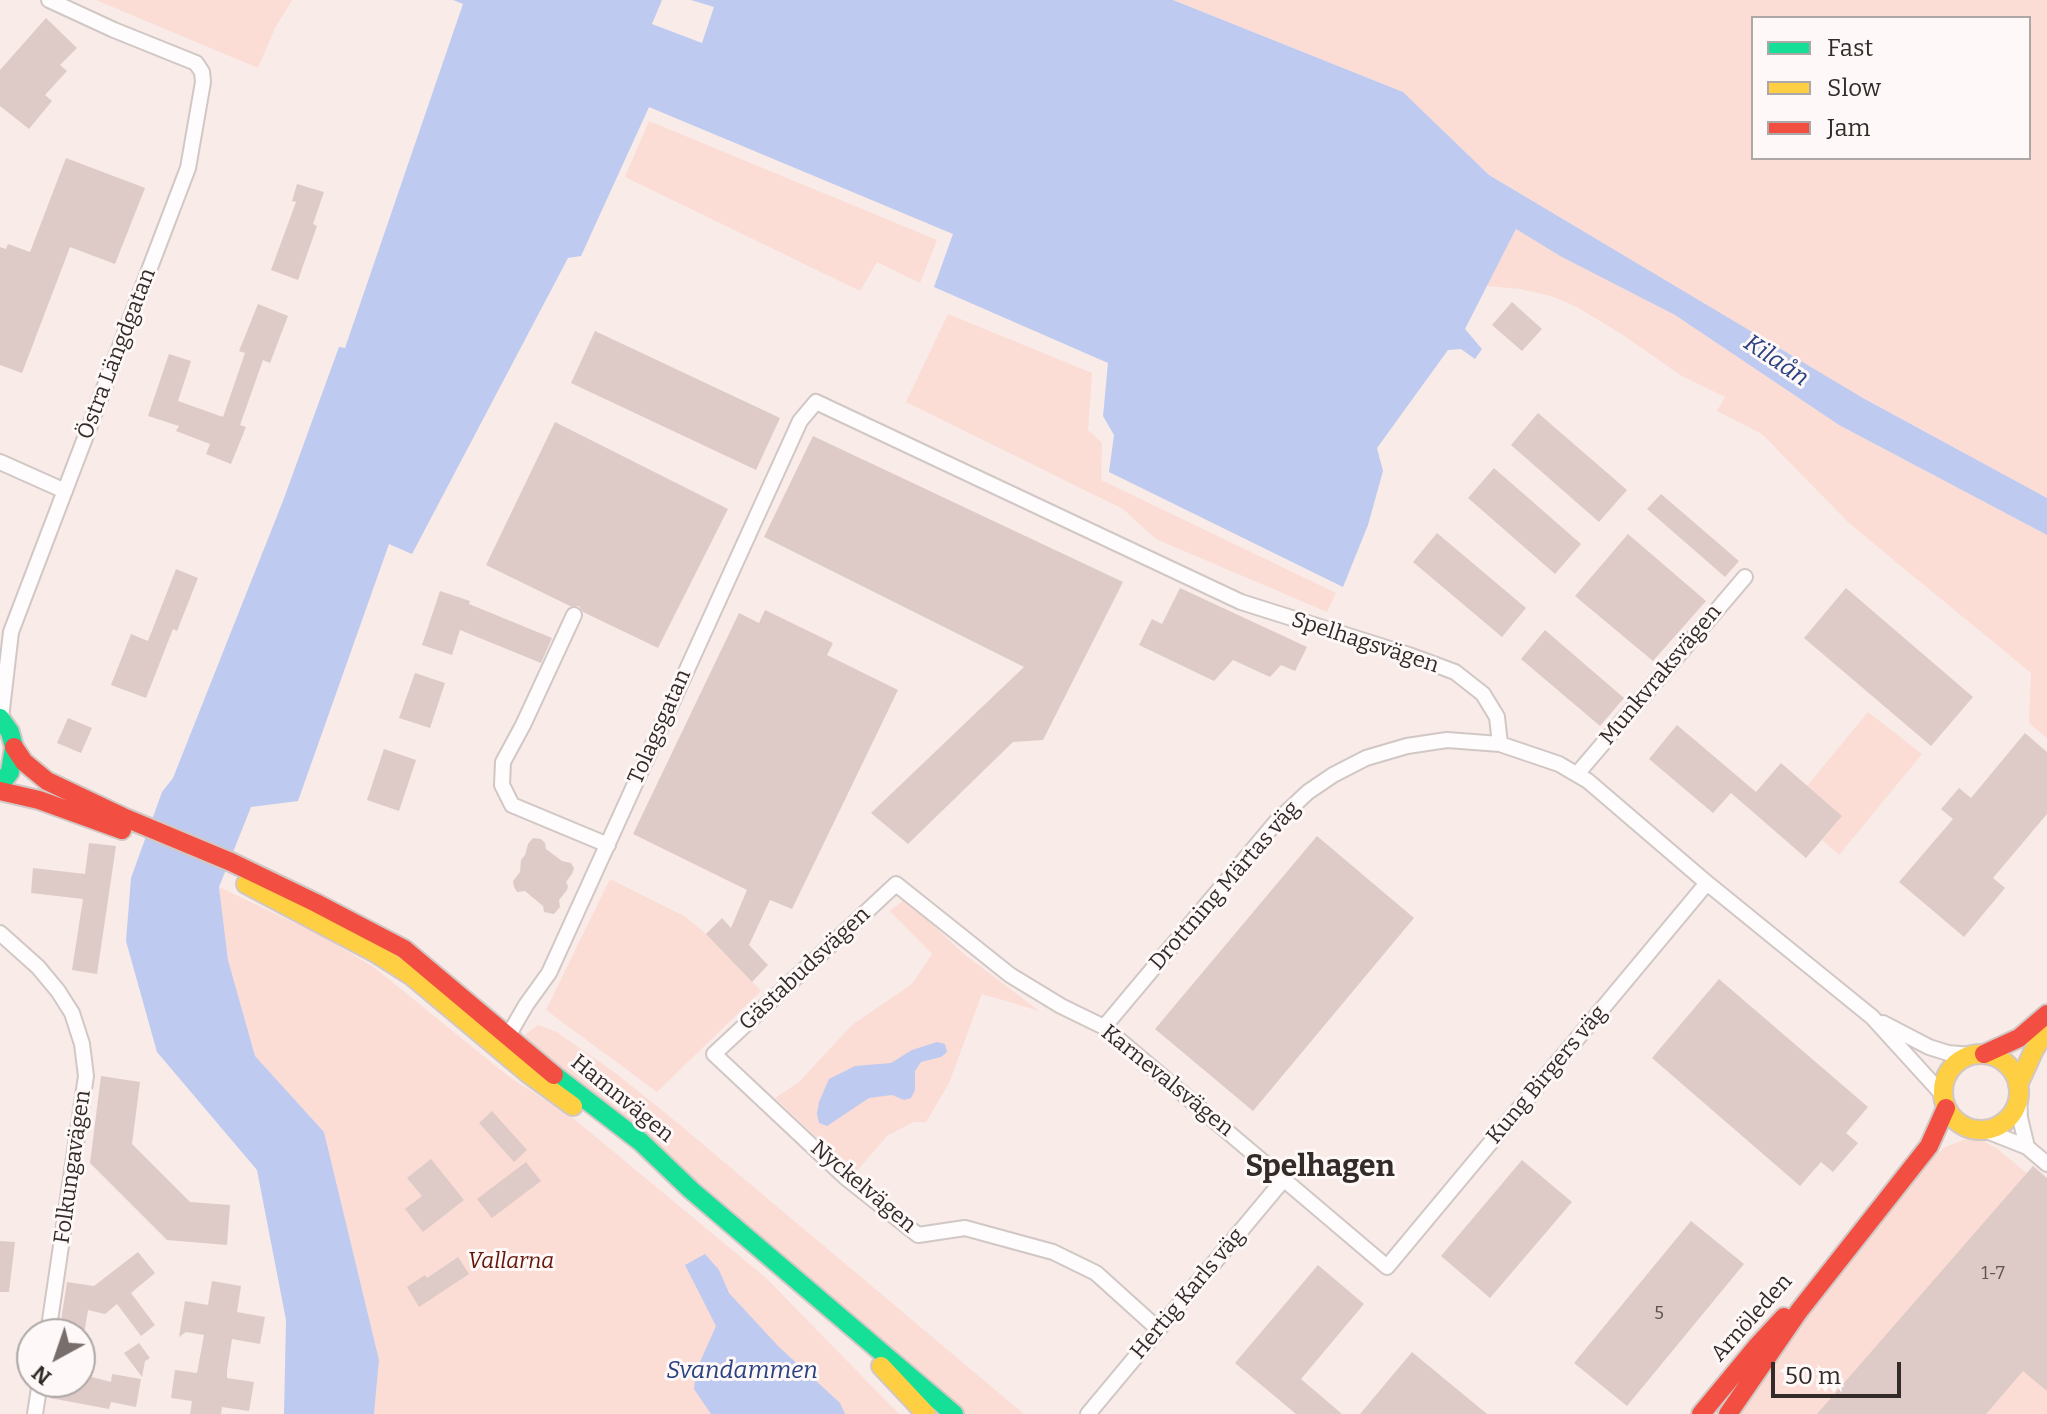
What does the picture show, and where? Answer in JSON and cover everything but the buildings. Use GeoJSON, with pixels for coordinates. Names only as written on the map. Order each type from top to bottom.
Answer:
{"type":"FeatureCollection","features":[{"type":"Feature","properties":{"kind":"main road"},"geometry":{"type":"LineString","coordinates":[[0,718],[24,762],[47,781],[145,833]]}},
{"type":"Feature","properties":{"kind":"main road"},"geometry":{"type":"LineString","coordinates":[[0,785],[10,772],[14,747]]}},
{"type":"Feature","properties":{"kind":"main road"},"geometry":{"type":"LineString","coordinates":[[0,791],[145,833]]}},
{"type":"Feature","properties":{"kind":"main road","name":"Hamnvägen"},"geometry":{"type":"LineString","coordinates":[[145,833],[316,903],[404,949],[504,1043],[529,1074],[633,1151],[880,1365],[926,1414]]}},
{"type":"Feature","properties":{"kind":"main road"},"geometry":{"type":"LineString","coordinates":[[2047,1014],[2019,1038],[1959,1061],[1950,1070],[1944,1082],[1944,1102],[1954,1119],[1966,1127],[1980,1130],[1994,1128],[2006,1121],[2015,1108],[2034,1050],[2047,1028]]}},
{"type":"Feature","properties":{"kind":"main road","name":"Hamnvägen"},"geometry":{"type":"LineString","coordinates":[[504,1043],[641,1142],[691,1190],[954,1414]]}},
{"type":"Feature","properties":{"kind":"main road"},"geometry":{"type":"LineString","coordinates":[[1978,1055],[1997,1058],[2008,1065],[2019,1089]]}},
{"type":"Feature","properties":{"kind":"main road","name":"Arnöleden"},"geometry":{"type":"LineString","coordinates":[[1728,1414],[1799,1311],[1929,1146],[1944,1102]]}},
{"type":"Feature","properties":{"kind":"main road","name":"Arnöleden"},"geometry":{"type":"LineString","coordinates":[[1915,1165],[1933,1148],[1955,1135],[1980,1130]]}},
{"type":"Feature","properties":{"kind":"main road","name":"Arnöleden"},"geometry":{"type":"LineString","coordinates":[[1701,1414],[1758,1345],[1841,1256]]}},
{"type":"Feature","properties":{"kind":"street","name":"Östra Längdgatan"},"geometry":{"type":"LineString","coordinates":[[0,649],[11,632],[188,168],[203,82],[202,72],[196,63],[49,0]]}},
{"type":"Feature","properties":{"kind":"street","name":"Spelhagsvägen"},"geometry":{"type":"LineString","coordinates":[[816,402],[1241,602],[1455,672],[1483,694],[1497,717],[1500,744]]}},
{"type":"Feature","properties":{"kind":"street","name":"Tolagsgatan"},"geometry":{"type":"LineString","coordinates":[[504,1043],[549,973],[800,421],[816,402]]}},
{"type":"Feature","properties":{"kind":"street"},"geometry":{"type":"LineString","coordinates":[[0,462],[65,491]]}},
{"type":"Feature","properties":{"kind":"street","name":"Munkvraksvägen"},"geometry":{"type":"LineString","coordinates":[[1577,774],[1745,577]]}},
{"type":"Feature","properties":{"kind":"street"},"geometry":{"type":"LineString","coordinates":[[574,615],[503,762],[502,785],[512,805],[608,845]]}},
{"type":"Feature","properties":{"kind":"street","name":"Östra Längdgatan"},"geometry":{"type":"LineString","coordinates":[[0,718],[11,632]]}},
{"type":"Feature","properties":{"kind":"street","name":"Drottning Märtas väg"},"geometry":{"type":"LineString","coordinates":[[1104,1027],[1276,822],[1308,792],[1366,758],[1407,746],[1447,740],[1500,744]]}},
{"type":"Feature","properties":{"kind":"street"},"geometry":{"type":"LineString","coordinates":[[1500,744],[1559,764],[1577,774],[1872,1017],[1944,1102]]}},
{"type":"Feature","properties":{"kind":"street","name":"Kung Birgers väg"},"geometry":{"type":"LineString","coordinates":[[1387,1267],[1707,883]]}},
{"type":"Feature","properties":{"kind":"street","name":"Karnevalsvägen"},"geometry":{"type":"LineString","coordinates":[[896,884],[1010,975],[1061,1006],[1104,1027],[1387,1267]]}},
{"type":"Feature","properties":{"kind":"street","name":"Gästabudsvägen"},"geometry":{"type":"LineString","coordinates":[[714,1054],[896,884]]}},
{"type":"Feature","properties":{"kind":"street","name":"Folkungavägen"},"geometry":{"type":"LineString","coordinates":[[0,933],[38,967],[58,991],[72,1013],[82,1044],[86,1076],[50,1318]]}},
{"type":"Feature","properties":{"kind":"street"},"geometry":{"type":"LineString","coordinates":[[1872,1017],[1929,1047],[1948,1053],[1978,1055]]}},
{"type":"Feature","properties":{"kind":"street","name":"Nyckelvägen"},"geometry":{"type":"LineString","coordinates":[[714,1054],[845,1177],[918,1235],[965,1228],[1053,1252],[1096,1273],[1158,1329]]}},
{"type":"Feature","properties":{"kind":"street"},"geometry":{"type":"LineString","coordinates":[[2019,1089],[2020,1118],[2027,1147]]}},
{"type":"Feature","properties":{"kind":"street"},"geometry":{"type":"LineString","coordinates":[[1980,1130],[2027,1147],[2047,1164]]}},
{"type":"Feature","properties":{"kind":"street","name":"Hertig Karls väg"},"geometry":{"type":"LineString","coordinates":[[1087,1412],[1284,1179]]}},
{"type":"Feature","properties":{"kind":"green space"},"geometry":{"type":"Polygon","coordinates":[[[96,0],[292,0],[275,28],[258,68],[96,0]]]}},
{"type":"Feature","properties":{"kind":"green space"},"geometry":{"type":"Polygon","coordinates":[[[1173,0],[2047,0],[2047,498],[1856,394],[1489,175],[1403,92],[1173,0]]]}},
{"type":"Feature","properties":{"kind":"green space"},"geometry":{"type":"Polygon","coordinates":[[[649,121],[937,240],[920,283],[877,262],[860,291],[625,177],[649,121]]]}},
{"type":"Feature","properties":{"kind":"green space"},"geometry":{"type":"Polygon","coordinates":[[[1516,229],[1560,256],[1675,315],[1839,425],[2047,535],[2047,738],[2029,723],[2031,673],[1850,524],[1762,434],[1717,411],[1725,397],[1680,375],[1577,307],[1551,296],[1487,286],[1516,229]]]}},
{"type":"Feature","properties":{"kind":"green space"},"geometry":{"type":"Polygon","coordinates":[[[948,314],[1092,373],[1088,430],[1102,443],[1101,480],[1336,593],[1327,612],[1156,539],[1123,509],[906,402],[948,314]]]}},
{"type":"Feature","properties":{"kind":"green space"},"geometry":{"type":"Polygon","coordinates":[[[1868,712],[1922,754],[1839,855],[1822,840],[1842,816],[1807,786],[1868,712]]]}},
{"type":"Feature","properties":{"kind":"green space"},"geometry":{"type":"Polygon","coordinates":[[[610,879],[686,917],[761,991],[657,1092],[546,1010],[610,879]]]}},
{"type":"Feature","properties":{"kind":"green space","name":"Vallarna"},"geometry":{"type":"Polygon","coordinates":[[[219,887],[322,936],[375,968],[508,1076],[573,1118],[766,1278],[899,1414],[374,1414],[379,1360],[324,1132],[255,1056],[228,960],[219,887]]]}},
{"type":"Feature","properties":{"kind":"green space"},"geometry":{"type":"Polygon","coordinates":[[[905,899],[964,954],[1039,1011],[982,994],[949,1083],[926,1122],[913,1122],[887,1136],[855,1173],[775,1098],[799,1082],[852,1025],[912,984],[932,954],[890,911],[905,899]]]}},
{"type":"Feature","properties":{"kind":"green space"},"geometry":{"type":"Polygon","coordinates":[[[538,1025],[555,1031],[668,1115],[1024,1414],[965,1414],[529,1045],[525,1035],[538,1025]]]}},
{"type":"Feature","properties":{"kind":"green space"},"geometry":{"type":"Polygon","coordinates":[[[1966,1139],[1981,1139],[1999,1150],[2047,1190],[2047,1414],[1739,1414],[1829,1285],[1922,1167],[1945,1147],[1966,1139]]]}},
{"type":"Feature","properties":{"kind":"water","name":"Kilaån"},"geometry":{"type":"Polygon","coordinates":[[[453,0],[662,0],[652,24],[702,43],[714,7],[691,0],[1173,0],[1403,92],[1489,175],[1863,398],[2047,498],[2047,535],[1839,425],[1675,315],[1560,256],[1516,229],[1465,329],[1482,349],[1475,359],[1461,349],[1448,350],[1377,448],[1383,471],[1368,525],[1343,587],[1109,472],[1114,435],[1103,416],[1108,363],[934,287],[953,234],[649,107],[581,256],[568,258],[412,554],[389,544],[298,801],[251,807],[219,887],[228,960],[255,1056],[324,1132],[379,1360],[374,1414],[284,1414],[286,1320],[257,1170],[157,1052],[126,941],[131,878],[162,792],[173,778],[283,501],[339,347],[345,348],[463,4],[453,0]]]}},
{"type":"Feature","properties":{"kind":"water"},"geometry":{"type":"Polygon","coordinates":[[[937,1042],[945,1044],[947,1052],[941,1057],[921,1062],[915,1071],[915,1090],[911,1098],[904,1100],[892,1095],[869,1098],[827,1126],[819,1123],[819,1102],[829,1079],[855,1066],[891,1063],[912,1050],[937,1042]]]}},
{"type":"Feature","properties":{"kind":"water","name":"Svandammen"},"geometry":{"type":"Polygon","coordinates":[[[705,1254],[719,1270],[729,1293],[779,1347],[840,1403],[845,1414],[711,1414],[694,1389],[696,1371],[716,1326],[685,1265],[705,1254]]]}},
{"type":"Feature","properties":{"kind":"traffic: fast"},"geometry":{"type":"LineString","coordinates":[[0,718],[10,732],[14,747],[10,772],[0,785]]}},
{"type":"Feature","properties":{"kind":"traffic: fast"},"geometry":{"type":"LineString","coordinates":[[554,1075],[641,1142],[691,1190],[954,1414]]}},
{"type":"Feature","properties":{"kind":"traffic: slow"},"geometry":{"type":"LineString","coordinates":[[246,884],[374,952],[412,976],[529,1074],[573,1106]]}},
{"type":"Feature","properties":{"kind":"traffic: slow"},"geometry":{"type":"LineString","coordinates":[[2018,1085],[2047,1028]]}},
{"type":"Feature","properties":{"kind":"traffic: slow"},"geometry":{"type":"LineString","coordinates":[[1981,1054],[1995,1057],[2008,1065],[2016,1078],[2019,1092],[2016,1106],[2008,1119],[1995,1127],[1981,1130],[1967,1127],[1954,1119],[1946,1106],[1943,1092],[1946,1078],[1954,1065],[1967,1057],[1981,1054]]}},
{"type":"Feature","properties":{"kind":"traffic: slow"},"geometry":{"type":"LineString","coordinates":[[881,1366],[926,1414]]}},
{"type":"Feature","properties":{"kind":"traffic: jam"},"geometry":{"type":"LineString","coordinates":[[14,747],[24,762],[47,781],[231,862],[404,949],[554,1075]]}},
{"type":"Feature","properties":{"kind":"traffic: jam"},"geometry":{"type":"LineString","coordinates":[[0,791],[39,800],[122,830]]}},
{"type":"Feature","properties":{"kind":"traffic: jam"},"geometry":{"type":"LineString","coordinates":[[1984,1054],[2019,1038],[2047,1014]]}},
{"type":"Feature","properties":{"kind":"traffic: jam"},"geometry":{"type":"LineString","coordinates":[[1728,1414],[1799,1311],[1929,1146],[1946,1108]]}},
{"type":"Feature","properties":{"kind":"traffic: jam"},"geometry":{"type":"LineString","coordinates":[[1701,1414],[1784,1317]]}},
{"type":"Feature","properties":{"kind":"district","name":"Spelhagen"},"geometry":{"type":"Point","coordinates":[1320,1168]}}]}
